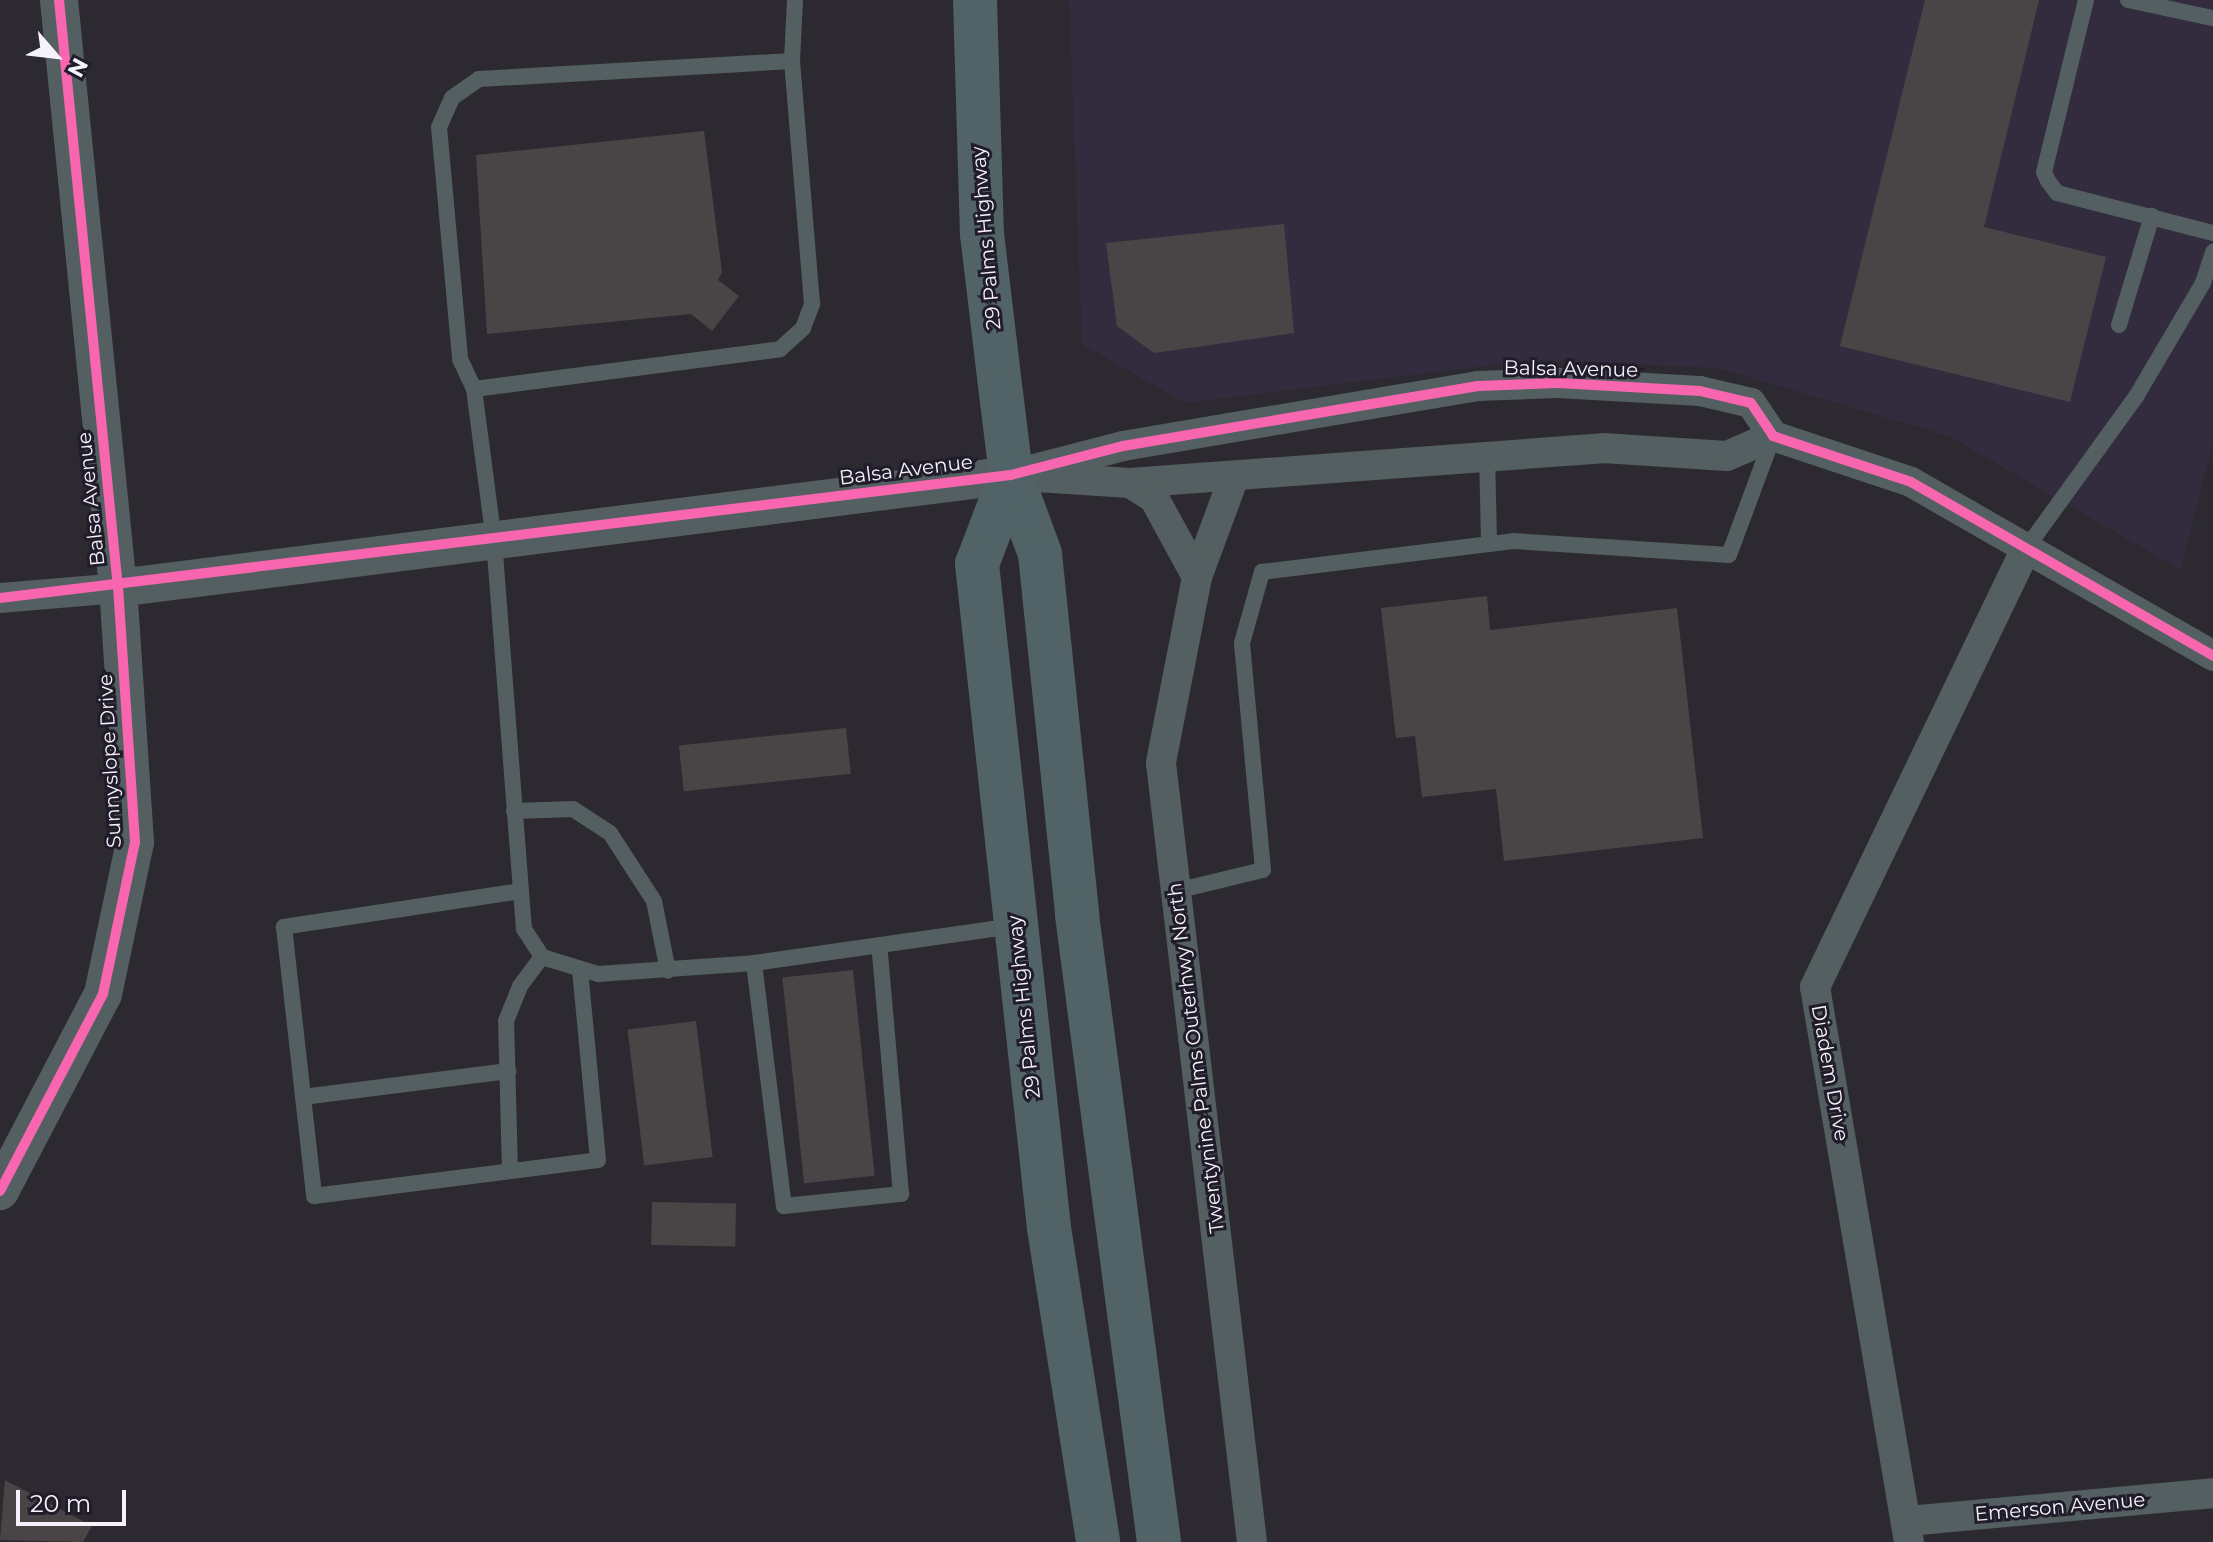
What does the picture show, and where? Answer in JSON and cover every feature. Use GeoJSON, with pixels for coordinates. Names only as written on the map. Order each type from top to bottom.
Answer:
{"type":"FeatureCollection","features":[{"type":"Feature","properties":{"kind":"main road","name":"29 Palms Highway"},"geometry":{"type":"LineString","coordinates":[[975,0],[982,234],[1011,475],[1040,554],[1077,915],[1159,1542]]}},
{"type":"Feature","properties":{"kind":"main road","name":"29 Palms Highway"},"geometry":{"type":"LineString","coordinates":[[1011,475],[977,564],[1049,1228],[1098,1542]]}},
{"type":"Feature","properties":{"kind":"street","name":"Balsa Avenue"},"geometry":{"type":"LineString","coordinates":[[59,0],[118,588],[1011,475],[1123,446],[1478,386],[1558,383],[1700,391],[1751,403],[1773,436],[1727,456],[1603,448],[1487,453],[1234,477],[1130,483],[1011,475]]}},
{"type":"Feature","properties":{"kind":"street"},"geometry":{"type":"LineString","coordinates":[[1773,436],[1911,482],[2213,656]]}},
{"type":"Feature","properties":{"kind":"street","name":"Twentynine Palms Outerhwy North"},"geometry":{"type":"LineString","coordinates":[[1234,477],[1197,577],[1161,763],[1252,1542]]}},
{"type":"Feature","properties":{"kind":"street"},"geometry":{"type":"LineString","coordinates":[[1130,483],[1154,498],[1197,577]]}},
{"type":"Feature","properties":{"kind":"street","name":"Diadem Drive"},"geometry":{"type":"LineString","coordinates":[[1909,1531],[1815,987],[2025,550]]}},
{"type":"Feature","properties":{"kind":"street"},"geometry":{"type":"LineString","coordinates":[[0,598],[118,588]]}},
{"type":"Feature","properties":{"kind":"street","name":"Sunnyslope Drive"},"geometry":{"type":"LineString","coordinates":[[0,1191],[103,994],[135,842],[118,588]]}},
{"type":"Feature","properties":{"kind":"street","name":"Emerson Avenue"},"geometry":{"type":"LineString","coordinates":[[1909,1531],[2213,1493]]}},
{"type":"Feature","properties":{"kind":"lane"},"geometry":{"type":"LineString","coordinates":[[474,389],[780,349],[803,328],[812,304],[792,61],[795,0]]}},
{"type":"Feature","properties":{"kind":"lane"},"geometry":{"type":"LineString","coordinates":[[2086,0],[2044,172],[2057,193],[2213,233]]}},
{"type":"Feature","properties":{"kind":"lane"},"geometry":{"type":"LineString","coordinates":[[2128,0],[2213,18]]}},
{"type":"Feature","properties":{"kind":"lane"},"geometry":{"type":"LineString","coordinates":[[792,61],[479,79],[452,98],[439,127],[460,359],[474,389],[494,540],[524,929],[542,957],[598,974],[754,963],[1015,926]]}},
{"type":"Feature","properties":{"kind":"lane"},"geometry":{"type":"LineString","coordinates":[[2119,325],[2152,216]]}},
{"type":"Feature","properties":{"kind":"lane"},"geometry":{"type":"LineString","coordinates":[[2025,550],[2137,395],[2203,283],[2213,252]]}},
{"type":"Feature","properties":{"kind":"lane"},"geometry":{"type":"LineString","coordinates":[[1176,891],[1263,870],[1242,643],[1262,572],[1489,544],[1729,555],[1773,436]]}},
{"type":"Feature","properties":{"kind":"lane"},"geometry":{"type":"LineString","coordinates":[[1487,453],[1489,544]]}},
{"type":"Feature","properties":{"kind":"lane"},"geometry":{"type":"LineString","coordinates":[[514,811],[573,809],[610,833],[654,901],[668,971]]}},
{"type":"Feature","properties":{"kind":"lane"},"geometry":{"type":"LineString","coordinates":[[521,891],[284,927],[314,1196],[598,1160],[580,969]]}},
{"type":"Feature","properties":{"kind":"lane"},"geometry":{"type":"LineString","coordinates":[[754,963],[784,1206],[901,1194],[879,945]]}},
{"type":"Feature","properties":{"kind":"lane"},"geometry":{"type":"LineString","coordinates":[[510,1171],[506,1021],[520,986],[542,957]]}},
{"type":"Feature","properties":{"kind":"lane"},"geometry":{"type":"LineString","coordinates":[[303,1097],[508,1071]]}},
{"type":"Feature","properties":{"kind":"shaded area"},"geometry":{"type":"Polygon","coordinates":[[[1069,0],[2213,0],[2213,440],[2181,570],[1949,436],[1718,368],[1534,360],[1185,403],[1082,344],[1069,0]]]}},
{"type":"Feature","properties":{"kind":"building"},"geometry":{"type":"Polygon","coordinates":[[[1925,0],[2039,0],[1984,227],[2106,257],[2070,402],[1840,346],[1925,0]]]}},
{"type":"Feature","properties":{"kind":"building"},"geometry":{"type":"Polygon","coordinates":[[[704,131],[722,272],[718,280],[739,296],[712,331],[691,314],[487,334],[476,155],[704,131]]]}},
{"type":"Feature","properties":{"kind":"building"},"geometry":{"type":"Polygon","coordinates":[[[1284,224],[1294,333],[1154,353],[1117,326],[1106,243],[1284,224]]]}},
{"type":"Feature","properties":{"kind":"building"},"geometry":{"type":"Polygon","coordinates":[[[1487,596],[1490,630],[1677,608],[1703,838],[1504,861],[1496,789],[1422,797],[1415,736],[1396,738],[1381,608],[1487,596]]]}},
{"type":"Feature","properties":{"kind":"building"},"geometry":{"type":"Polygon","coordinates":[[[846,728],[851,774],[684,791],[679,746],[846,728]]]}},
{"type":"Feature","properties":{"kind":"building"},"geometry":{"type":"Polygon","coordinates":[[[853,970],[875,1176],[804,1183],[782,977],[853,970]]]}},
{"type":"Feature","properties":{"kind":"building"},"geometry":{"type":"Polygon","coordinates":[[[696,1021],[713,1157],[644,1165],[628,1029],[696,1021]]]}},
{"type":"Feature","properties":{"kind":"building"},"geometry":{"type":"Polygon","coordinates":[[[652,1202],[736,1203],[735,1246],[651,1245],[652,1202]]]}},
{"type":"Feature","properties":{"kind":"building"},"geometry":{"type":"Polygon","coordinates":[[[5,1480],[92,1526],[83,1542],[0,1540],[5,1480]]]}},
{"type":"Feature","properties":{"kind":"cycle path"},"geometry":{"type":"LineString","coordinates":[[0,1191],[103,994],[135,842],[118,588],[59,0]]}},
{"type":"Feature","properties":{"kind":"cycle path"},"geometry":{"type":"LineString","coordinates":[[0,598],[1011,475],[1123,446],[1478,386],[1558,383],[1700,391],[1751,403],[1773,436],[1911,482],[2213,656]]}}]}
